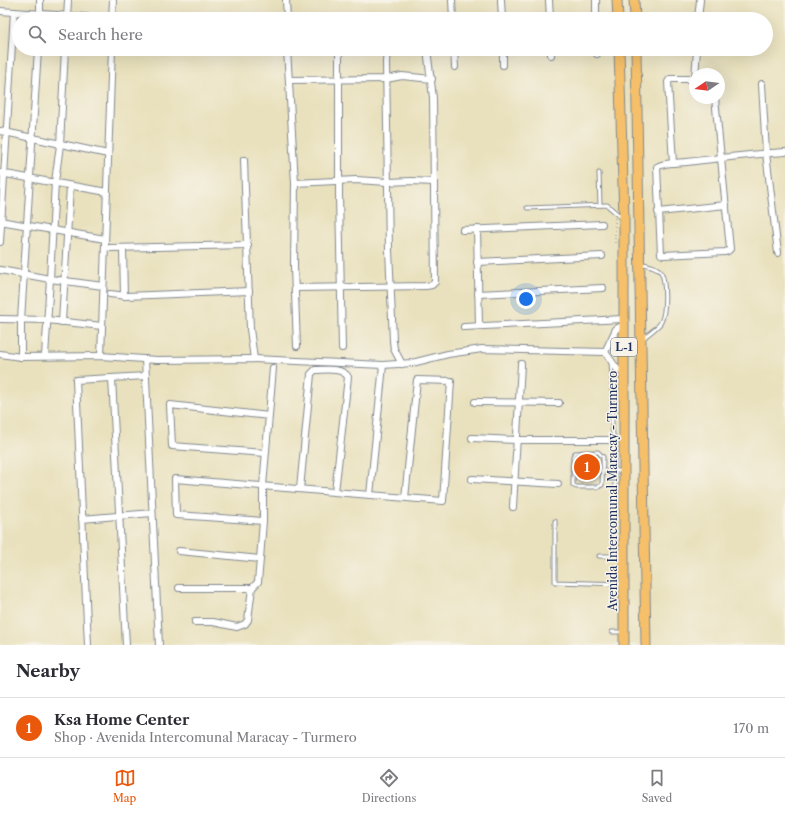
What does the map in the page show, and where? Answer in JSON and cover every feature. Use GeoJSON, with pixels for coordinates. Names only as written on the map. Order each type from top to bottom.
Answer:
{"type":"FeatureCollection","features":[{"type":"Feature","properties":{"kind":"main road"},"geometry":{"type":"LineString","coordinates":[[617,0],[618,12]]}},
{"type":"Feature","properties":{"kind":"main road"},"geometry":{"type":"LineString","coordinates":[[634,0],[634,12]]}},
{"type":"Feature","properties":{"kind":"main road","name":"Avenida Intercomunal Maracay - Turmero"},"geometry":{"type":"LineString","coordinates":[[619,56],[624,219],[624,645]]}},
{"type":"Feature","properties":{"kind":"main road","name":"L-1"},"geometry":{"type":"LineString","coordinates":[[636,56],[646,645]]}},
{"type":"Feature","properties":{"kind":"street"},"geometry":{"type":"LineString","coordinates":[[40,0],[40,12]]}},
{"type":"Feature","properties":{"kind":"street"},"geometry":{"type":"LineString","coordinates":[[67,12],[68,0]]}},
{"type":"Feature","properties":{"kind":"street"},"geometry":{"type":"LineString","coordinates":[[112,12],[113,0]]}},
{"type":"Feature","properties":{"kind":"street"},"geometry":{"type":"LineString","coordinates":[[452,0],[453,12]]}},
{"type":"Feature","properties":{"kind":"street"},"geometry":{"type":"LineString","coordinates":[[501,0],[502,12]]}},
{"type":"Feature","properties":{"kind":"street"},"geometry":{"type":"LineString","coordinates":[[549,0],[550,12]]}},
{"type":"Feature","properties":{"kind":"street"},"geometry":{"type":"LineString","coordinates":[[596,0],[596,12]]}},
{"type":"Feature","properties":{"kind":"street"},"geometry":{"type":"LineString","coordinates":[[699,12],[700,0]]}},
{"type":"Feature","properties":{"kind":"street"},"geometry":{"type":"LineString","coordinates":[[286,1],[287,12]]}},
{"type":"Feature","properties":{"kind":"street"},"geometry":{"type":"LineString","coordinates":[[0,11],[14,12]]}},
{"type":"Feature","properties":{"kind":"street"},"geometry":{"type":"LineString","coordinates":[[0,242],[3,132],[12,34]]}},
{"type":"Feature","properties":{"kind":"street"},"geometry":{"type":"LineString","coordinates":[[21,357],[21,320],[38,56]]}},
{"type":"Feature","properties":{"kind":"street"},"geometry":{"type":"LineString","coordinates":[[45,356],[55,182],[60,145],[65,56]]}},
{"type":"Feature","properties":{"kind":"street"},"geometry":{"type":"LineString","coordinates":[[101,356],[112,56]]}},
{"type":"Feature","properties":{"kind":"street"},"geometry":{"type":"LineString","coordinates":[[287,56],[295,183],[295,288],[297,346]]}},
{"type":"Feature","properties":{"kind":"street"},"geometry":{"type":"LineString","coordinates":[[339,56],[339,181],[342,348]]}},
{"type":"Feature","properties":{"kind":"street"},"geometry":{"type":"LineString","coordinates":[[387,56],[390,287],[394,349],[402,364]]}},
{"type":"Feature","properties":{"kind":"street"},"geometry":{"type":"LineString","coordinates":[[295,288],[431,286],[436,282],[433,98],[432,78],[428,56]]}},
{"type":"Feature","properties":{"kind":"street"},"geometry":{"type":"LineString","coordinates":[[454,56],[455,67]]}},
{"type":"Feature","properties":{"kind":"street"},"geometry":{"type":"LineString","coordinates":[[503,56],[503,65]]}},
{"type":"Feature","properties":{"kind":"street"},"geometry":{"type":"LineString","coordinates":[[695,68],[696,56]]}},
{"type":"Feature","properties":{"kind":"street"},"geometry":{"type":"LineString","coordinates":[[289,80],[386,79],[402,76],[432,78]]}},
{"type":"Feature","properties":{"kind":"street"},"geometry":{"type":"LineString","coordinates":[[673,163],[668,82],[670,79],[689,79]]}},
{"type":"Feature","properties":{"kind":"street"},"geometry":{"type":"LineString","coordinates":[[762,84],[766,153],[778,253]]}},
{"type":"Feature","properties":{"kind":"street"},"geometry":{"type":"LineString","coordinates":[[716,104],[721,158],[726,205],[730,249],[725,252],[661,254],[656,167],[659,165],[673,163],[721,158],[766,153],[785,152]]}},
{"type":"Feature","properties":{"kind":"street"},"geometry":{"type":"LineString","coordinates":[[3,132],[108,154]]}},
{"type":"Feature","properties":{"kind":"street"},"geometry":{"type":"LineString","coordinates":[[244,160],[250,329],[254,359]]}},
{"type":"Feature","properties":{"kind":"street"},"geometry":{"type":"LineString","coordinates":[[2,174],[107,192]]}},
{"type":"Feature","properties":{"kind":"street"},"geometry":{"type":"LineString","coordinates":[[295,183],[367,180],[388,182],[434,182]]}},
{"type":"Feature","properties":{"kind":"street"},"geometry":{"type":"LineString","coordinates":[[62,322],[70,186]]}},
{"type":"Feature","properties":{"kind":"street"},"geometry":{"type":"LineString","coordinates":[[658,212],[726,205]]}},
{"type":"Feature","properties":{"kind":"street"},"geometry":{"type":"LineString","coordinates":[[0,221],[27,227],[105,239]]}},
{"type":"Feature","properties":{"kind":"street"},"geometry":{"type":"LineString","coordinates":[[463,230],[602,224]]}},
{"type":"Feature","properties":{"kind":"street"},"geometry":{"type":"LineString","coordinates":[[477,229],[479,326]]}},
{"type":"Feature","properties":{"kind":"street"},"geometry":{"type":"LineString","coordinates":[[110,248],[123,249],[248,245]]}},
{"type":"Feature","properties":{"kind":"street"},"geometry":{"type":"LineString","coordinates":[[123,249],[124,296]]}},
{"type":"Feature","properties":{"kind":"street"},"geometry":{"type":"LineString","coordinates":[[477,262],[602,256]]}},
{"type":"Feature","properties":{"kind":"street"},"geometry":{"type":"LineString","coordinates":[[0,270],[24,275],[103,286]]}},
{"type":"Feature","properties":{"kind":"street"},"geometry":{"type":"LineString","coordinates":[[478,294],[603,288]]}},
{"type":"Feature","properties":{"kind":"street"},"geometry":{"type":"LineString","coordinates":[[110,294],[124,296],[249,291]]}},
{"type":"Feature","properties":{"kind":"street"},"geometry":{"type":"LineString","coordinates":[[0,319],[47,320],[102,326]]}},
{"type":"Feature","properties":{"kind":"street"},"geometry":{"type":"LineString","coordinates":[[464,327],[623,322]]}},
{"type":"Feature","properties":{"kind":"street"},"geometry":{"type":"LineString","coordinates":[[605,352],[616,330],[623,322]]}},
{"type":"Feature","properties":{"kind":"street"},"geometry":{"type":"LineString","coordinates":[[0,354],[21,357],[101,356],[145,359],[254,359],[382,365],[412,364],[448,354],[482,349],[605,352]]}},
{"type":"Feature","properties":{"kind":"street"},"geometry":{"type":"LineString","coordinates":[[605,352],[610,362],[624,373]]}},
{"type":"Feature","properties":{"kind":"street"},"geometry":{"type":"LineString","coordinates":[[145,359],[158,645]]}},
{"type":"Feature","properties":{"kind":"street"},"geometry":{"type":"LineString","coordinates":[[513,507],[521,364]]}},
{"type":"Feature","properties":{"kind":"street"},"geometry":{"type":"LineString","coordinates":[[370,495],[382,365]]}},
{"type":"Feature","properties":{"kind":"street"},"geometry":{"type":"LineString","coordinates":[[195,622],[213,622],[237,627],[245,624],[248,620],[252,588],[258,582],[263,521],[265,453],[273,368]]}},
{"type":"Feature","properties":{"kind":"street"},"geometry":{"type":"LineString","coordinates":[[300,489],[311,374],[315,370],[337,370],[344,372],[348,377],[335,492]]}},
{"type":"Feature","properties":{"kind":"street"},"geometry":{"type":"LineString","coordinates":[[88,645],[76,380],[146,376]]}},
{"type":"Feature","properties":{"kind":"street"},"geometry":{"type":"LineString","coordinates":[[112,378],[126,645]]}},
{"type":"Feature","properties":{"kind":"street"},"geometry":{"type":"LineString","coordinates":[[263,521],[176,515],[176,480],[300,489],[443,502],[450,381],[417,380],[405,498]]}},
{"type":"Feature","properties":{"kind":"street"},"geometry":{"type":"LineString","coordinates":[[475,402],[559,403]]}},
{"type":"Feature","properties":{"kind":"street"},"geometry":{"type":"LineString","coordinates":[[265,453],[172,446],[170,405],[269,416]]}},
{"type":"Feature","properties":{"kind":"street"},"geometry":{"type":"LineString","coordinates":[[472,438],[517,440],[625,440]]}},
{"type":"Feature","properties":{"kind":"street"},"geometry":{"type":"LineString","coordinates":[[472,479],[558,484]]}},
{"type":"Feature","properties":{"kind":"street"},"geometry":{"type":"LineString","coordinates":[[82,520],[152,513]]}},
{"type":"Feature","properties":{"kind":"street"},"geometry":{"type":"LineString","coordinates":[[179,551],[260,558]]}},
{"type":"Feature","properties":{"kind":"street"},"geometry":{"type":"LineString","coordinates":[[179,588],[252,588]]}},
{"type":"Feature","properties":{"kind":"lane"},"geometry":{"type":"LineString","coordinates":[[599,173],[600,205]]}},
{"type":"Feature","properties":{"kind":"lane"},"geometry":{"type":"LineString","coordinates":[[526,208],[607,205],[624,219]]}},
{"type":"Feature","properties":{"kind":"lane"},"geometry":{"type":"LineString","coordinates":[[639,264],[657,268],[661,272],[664,281],[665,312],[661,323],[644,337],[641,342]]}},
{"type":"Feature","properties":{"kind":"lane"},"geometry":{"type":"LineString","coordinates":[[610,362],[612,378],[612,428],[614,440],[615,486]]}},
{"type":"Feature","properties":{"kind":"lane"},"geometry":{"type":"LineString","coordinates":[[598,452],[603,458],[602,485],[598,488],[576,487],[573,485],[573,471],[573,456],[576,453],[598,452]]}},
{"type":"Feature","properties":{"kind":"lane"},"geometry":{"type":"LineString","coordinates":[[573,471],[624,471]]}},
{"type":"Feature","properties":{"kind":"lane"},"geometry":{"type":"LineString","coordinates":[[555,521],[555,582],[625,584]]}},
{"type":"Feature","properties":{"kind":"lane"},"geometry":{"type":"LineString","coordinates":[[600,556],[625,556]]}},
{"type":"Feature","properties":{"kind":"lane"},"geometry":{"type":"LineString","coordinates":[[612,632],[625,632]]}},
{"type":"Feature","properties":{"kind":"place","name":"Ksa Home Center"},"geometry":{"type":"Point","coordinates":[587,467]}}]}
